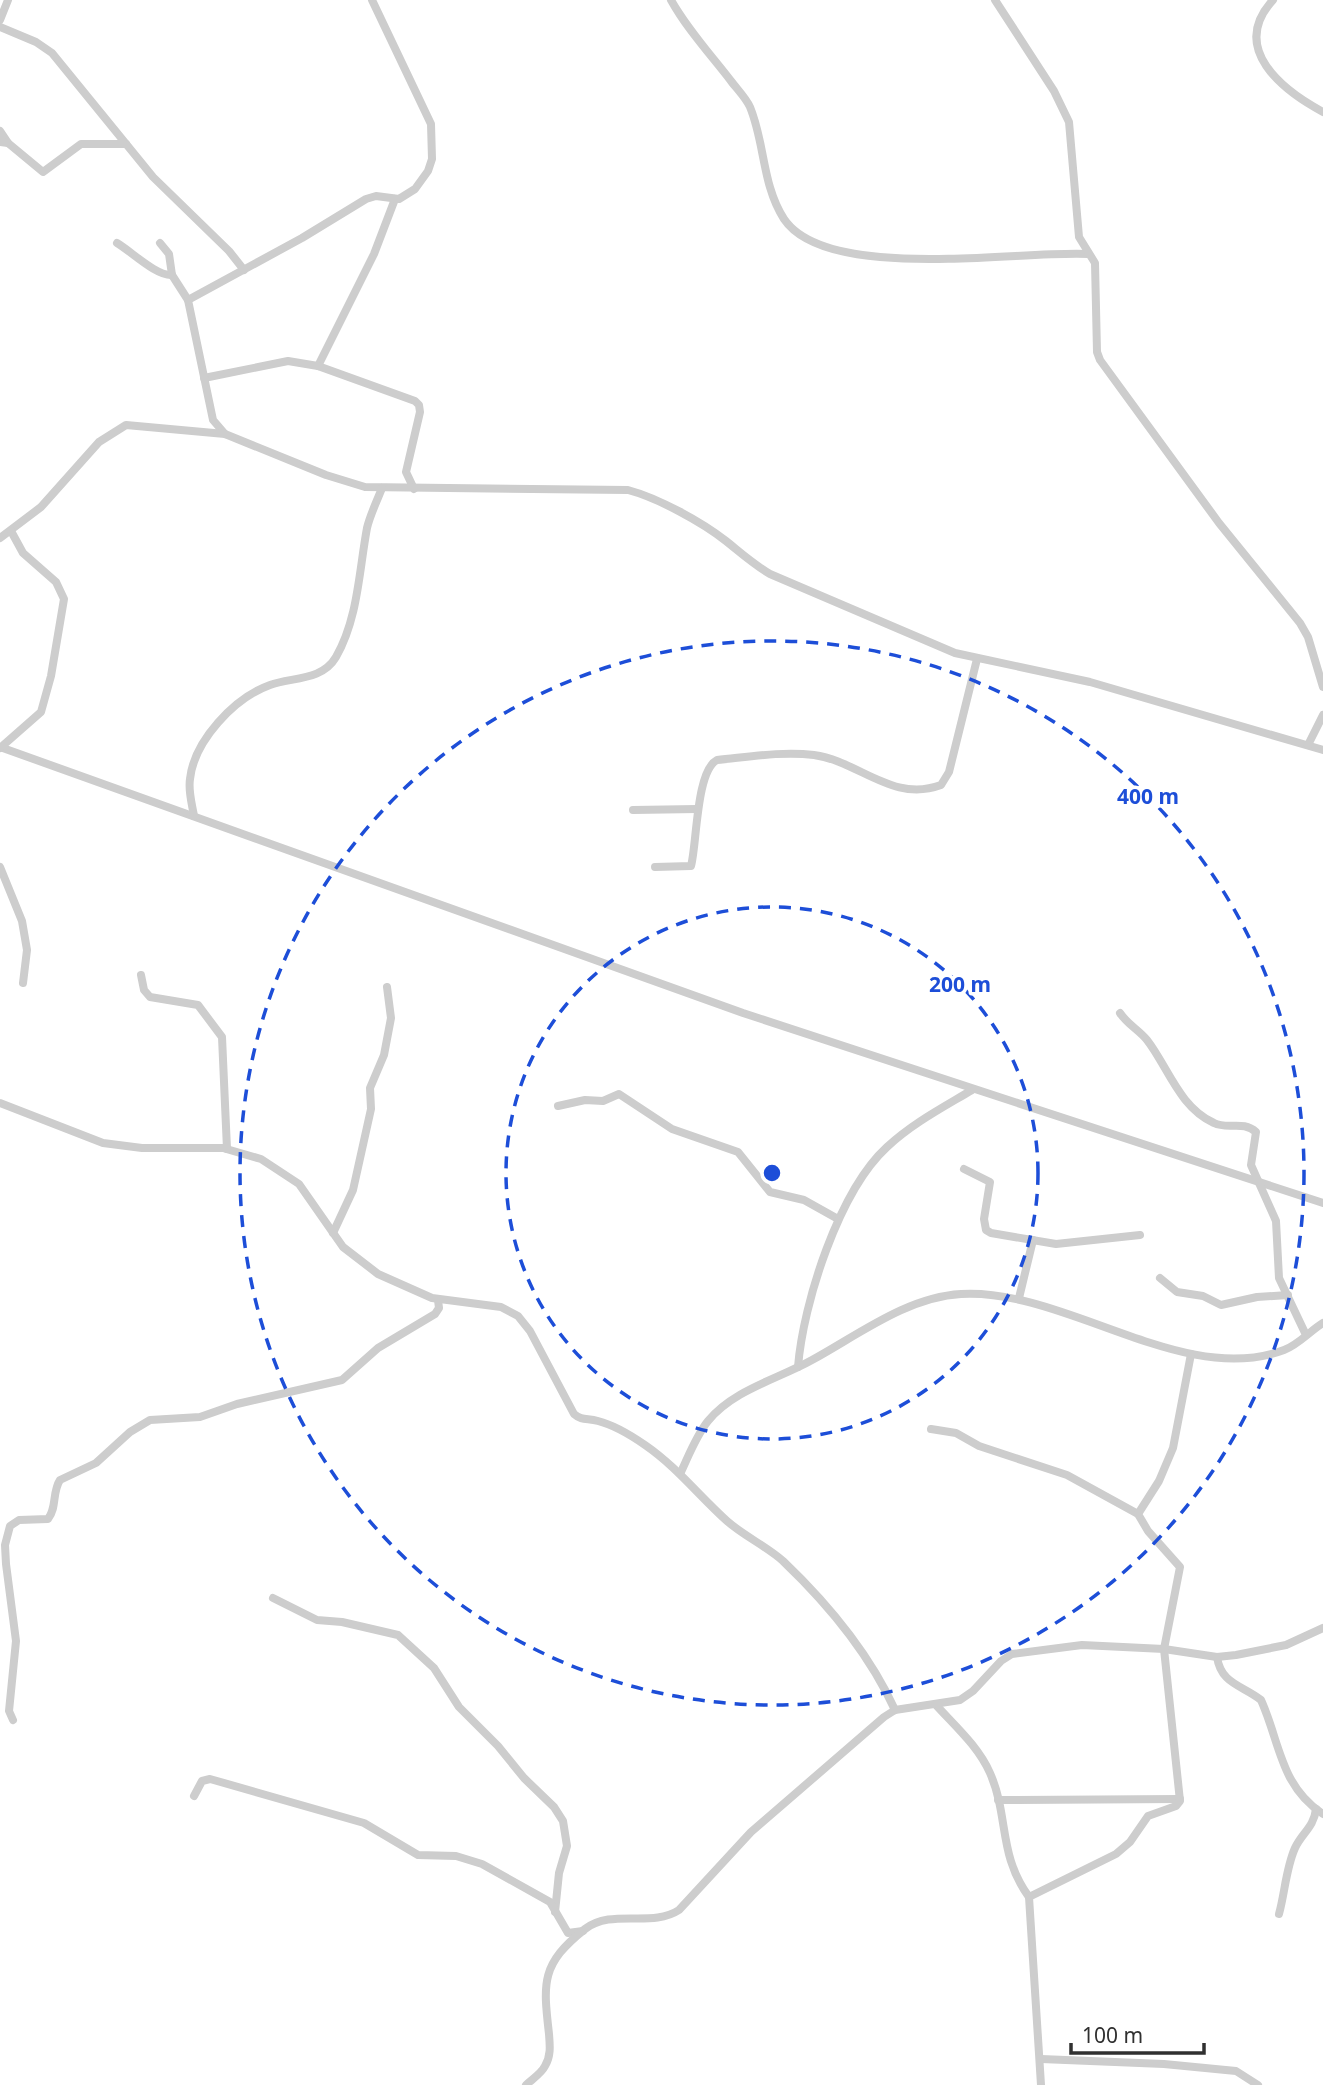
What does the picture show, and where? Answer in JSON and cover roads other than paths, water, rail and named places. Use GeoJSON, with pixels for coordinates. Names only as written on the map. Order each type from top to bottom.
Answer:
{"type":"FeatureCollection","features":[{"type":"Feature","properties":{"kind":"street"},"geometry":{"type":"LineString","coordinates":[[0,19],[8,0]]}},
{"type":"Feature","properties":{"kind":"street"},"geometry":{"type":"LineString","coordinates":[[188,300],[366,198],[376,196],[396,199],[415,189],[428,171],[433,145],[431,124],[372,0]]}},
{"type":"Feature","properties":{"kind":"street"},"geometry":{"type":"LineString","coordinates":[[671,0],[686,25],[750,107],[772,196],[792,228],[831,249],[875,256],[958,260],[1050,252],[1088,254]]}},
{"type":"Feature","properties":{"kind":"street"},"geometry":{"type":"LineString","coordinates":[[995,0],[1054,90],[1069,122],[1077,226],[1088,254],[1095,263],[1097,352],[1103,366],[1231,538],[1300,623],[1308,637],[1323,687]]}},
{"type":"Feature","properties":{"kind":"street"},"geometry":{"type":"LineString","coordinates":[[1273,0],[1258,27],[1260,55],[1276,79],[1290,92],[1323,112]]}},
{"type":"Feature","properties":{"kind":"street"},"geometry":{"type":"LineString","coordinates":[[0,27],[36,42],[52,53],[153,177],[229,251],[244,270]]}},
{"type":"Feature","properties":{"kind":"street"},"geometry":{"type":"LineString","coordinates":[[0,131],[4,143],[43,172],[81,144],[126,144]]}},
{"type":"Feature","properties":{"kind":"street"},"geometry":{"type":"LineString","coordinates":[[318,366],[374,254],[396,199]]}},
{"type":"Feature","properties":{"kind":"street"},"geometry":{"type":"LineString","coordinates":[[117,243],[144,260],[157,273],[172,275]]}},
{"type":"Feature","properties":{"kind":"street"},"geometry":{"type":"LineString","coordinates":[[160,243],[169,254],[172,275],[188,300],[214,420],[225,433]]}},
{"type":"Feature","properties":{"kind":"street"},"geometry":{"type":"LineString","coordinates":[[204,378],[275,361],[318,366],[419,405],[407,472],[414,489]]}},
{"type":"Feature","properties":{"kind":"street"},"geometry":{"type":"LineString","coordinates":[[0,538],[41,507],[99,442],[122,426],[137,424],[225,433],[359,486],[414,489],[603,488],[638,493],[725,540],[748,562],[770,574],[935,647],[976,659],[1090,682],[1194,715],[1323,750]]}},
{"type":"Feature","properties":{"kind":"street"},"geometry":{"type":"LineString","coordinates":[[194,816],[190,777],[198,751],[214,729],[241,703],[262,688],[318,673],[335,659],[346,634],[359,581],[368,525],[382,488]]}},
{"type":"Feature","properties":{"kind":"street"},"geometry":{"type":"LineString","coordinates":[[11,531],[23,553],[56,582],[64,599],[51,676],[41,712],[1,747],[743,1013],[1323,1203]]}},
{"type":"Feature","properties":{"kind":"street"},"geometry":{"type":"LineString","coordinates":[[656,867],[691,866],[697,809],[710,766],[717,760],[813,755],[839,762],[885,785],[922,789],[941,785],[949,772],[976,659]]}},
{"type":"Feature","properties":{"kind":"street"},"geometry":{"type":"LineString","coordinates":[[1308,745],[1323,715]]}},
{"type":"Feature","properties":{"kind":"street"},"geometry":{"type":"LineString","coordinates":[[633,810],[697,809]]}},
{"type":"Feature","properties":{"kind":"street"},"geometry":{"type":"LineString","coordinates":[[0,866],[22,921],[27,950],[23,983]]}},
{"type":"Feature","properties":{"kind":"street"},"geometry":{"type":"LineString","coordinates":[[141,975],[144,990],[150,997],[198,1004],[221,1034],[227,1149]]}},
{"type":"Feature","properties":{"kind":"street"},"geometry":{"type":"LineString","coordinates":[[333,1233],[353,1190],[371,1109],[372,1081],[384,1055],[391,1018],[387,987]]}},
{"type":"Feature","properties":{"kind":"street"},"geometry":{"type":"LineString","coordinates":[[1120,1013],[1157,1053],[1178,1092],[1205,1116],[1214,1123],[1247,1126],[1256,1132],[1251,1165],[1276,1221],[1276,1262],[1306,1335]]}},
{"type":"Feature","properties":{"kind":"street"},"geometry":{"type":"LineString","coordinates":[[798,1367],[808,1308],[838,1219],[857,1187],[885,1148],[929,1113],[972,1090]]}},
{"type":"Feature","properties":{"kind":"street"},"geometry":{"type":"LineString","coordinates":[[558,1106],[584,1100],[603,1101],[618,1094],[671,1129],[738,1152],[770,1192],[804,1200],[838,1219]]}},
{"type":"Feature","properties":{"kind":"street"},"geometry":{"type":"LineString","coordinates":[[0,1103],[103,1143],[142,1148],[227,1149],[261,1159],[299,1184],[352,1256],[377,1274],[438,1300],[493,1306],[512,1312],[530,1331],[574,1414],[581,1420],[597,1420],[632,1436],[681,1472],[728,1522],[782,1560],[849,1636],[885,1689],[895,1710]]}},
{"type":"Feature","properties":{"kind":"street"},"geometry":{"type":"LineString","coordinates":[[964,1169],[990,1182],[984,1219],[986,1230],[1056,1244],[1140,1235]]}},
{"type":"Feature","properties":{"kind":"street"},"geometry":{"type":"LineString","coordinates":[[1019,1298],[1033,1240]]}},
{"type":"Feature","properties":{"kind":"street"},"geometry":{"type":"LineString","coordinates":[[1160,1278],[1177,1292],[1203,1296],[1221,1305],[1257,1297],[1288,1295]]}},
{"type":"Feature","properties":{"kind":"street"},"geometry":{"type":"LineString","coordinates":[[681,1472],[699,1436],[715,1413],[743,1393],[798,1367],[884,1319],[942,1297],[983,1294],[1019,1298],[1191,1353],[1221,1357],[1275,1353],[1288,1349],[1323,1323]]}},
{"type":"Feature","properties":{"kind":"street"},"geometry":{"type":"LineString","coordinates":[[13,1720],[9,1712],[16,1641],[5,1545],[10,1526],[19,1520],[48,1519],[53,1512],[55,1488],[60,1480],[108,1455],[141,1424],[154,1419],[200,1417],[237,1404],[342,1380],[378,1348],[435,1314],[439,1308],[438,1300]]}},
{"type":"Feature","properties":{"kind":"street"},"geometry":{"type":"LineString","coordinates":[[1138,1514],[1159,1481],[1173,1448],[1191,1353]]}},
{"type":"Feature","properties":{"kind":"street"},"geometry":{"type":"LineString","coordinates":[[931,1429],[956,1433],[979,1446],[1067,1475],[1138,1514],[1148,1531],[1180,1567],[1164,1649],[1180,1799],[1176,1806],[1148,1816],[1126,1847],[1116,1854],[1029,1897]]}},
{"type":"Feature","properties":{"kind":"street"},"geometry":{"type":"LineString","coordinates":[[273,1598],[317,1620],[342,1622],[398,1635],[434,1668],[459,1707],[554,1807],[563,1821],[567,1846],[559,1873],[555,1912]]}},
{"type":"Feature","properties":{"kind":"street"},"geometry":{"type":"LineString","coordinates":[[526,2085],[545,2066],[550,2051],[546,1975],[559,1955],[594,1924],[615,1919],[667,1917],[679,1910],[751,1832],[895,1710],[953,1703],[967,1696],[1001,1661],[1017,1653],[1082,1645],[1164,1649],[1217,1657],[1264,1651],[1323,1628]]}},
{"type":"Feature","properties":{"kind":"street"},"geometry":{"type":"LineString","coordinates":[[1217,1657],[1221,1673],[1226,1679],[1261,1700],[1280,1761],[1303,1800],[1320,1812],[1292,1855],[1279,1913]]}},
{"type":"Feature","properties":{"kind":"street"},"geometry":{"type":"LineString","coordinates":[[936,1705],[982,1759],[991,1775],[998,1800],[1004,1842],[1013,1870],[1029,1897],[1041,2085]]}},
{"type":"Feature","properties":{"kind":"street"},"geometry":{"type":"LineString","coordinates":[[194,1796],[202,1781],[210,1779],[364,1824],[418,1855],[456,1856],[482,1864],[550,1902],[568,1933],[583,1931]]}},
{"type":"Feature","properties":{"kind":"street"},"geometry":{"type":"LineString","coordinates":[[998,1800],[1180,1799]]}},
{"type":"Feature","properties":{"kind":"street"},"geometry":{"type":"LineString","coordinates":[[1041,2059],[1164,2064],[1236,2071],[1258,2085]]}},
{"type":"Feature","properties":{"kind":"street"},"geometry":{"type":"LineString","coordinates":[[534,2085],[532,2083],[537,2075]]}}]}
